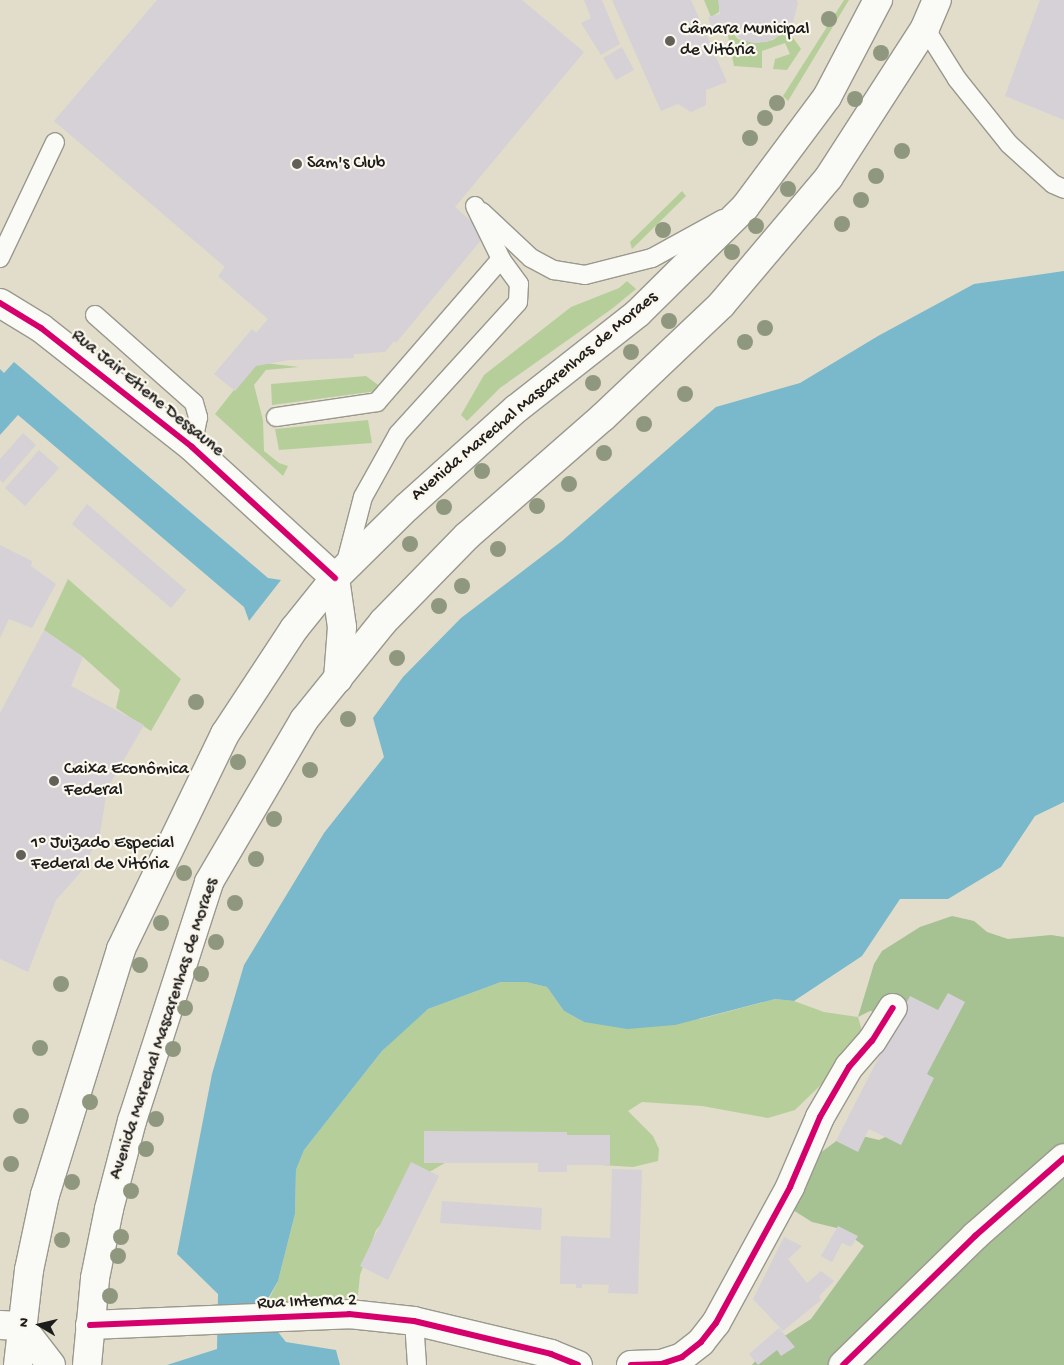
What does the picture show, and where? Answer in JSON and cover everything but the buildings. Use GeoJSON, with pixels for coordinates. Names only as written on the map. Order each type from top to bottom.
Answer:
{"type":"FeatureCollection","features":[{"type":"Feature","properties":{"kind":"main road","name":"Avenida Marechal Mascarenhas de Moraes"},"geometry":{"type":"LineString","coordinates":[[18,1365],[10,1326],[29,1270],[45,1195],[121,949],[225,734],[294,629],[340,574],[406,508],[516,409],[638,313],[745,207],[827,97],[878,0]]}},
{"type":"Feature","properties":{"kind":"main road","name":"Avenida Marechal Mascarenhas de Moraes"},"geometry":{"type":"LineString","coordinates":[[87,1365],[95,1278],[130,1130],[208,882],[304,720],[383,622],[467,536],[603,417],[720,304],[829,177],[925,28],[937,0]]}},
{"type":"Feature","properties":{"kind":"main road","name":"Rua Jair Etiene Dessaune"},"geometry":{"type":"LineString","coordinates":[[0,303],[40,328],[192,447],[340,574]]}},
{"type":"Feature","properties":{"kind":"main road"},"geometry":{"type":"LineString","coordinates":[[338,679],[342,627],[340,574]]}},
{"type":"Feature","properties":{"kind":"main road"},"geometry":{"type":"LineString","coordinates":[[631,1365],[661,1364],[682,1357],[701,1342],[716,1323],[790,1187],[820,1117],[849,1067],[872,1041],[893,1008]]}},
{"type":"Feature","properties":{"kind":"main road"},"geometry":{"type":"LineString","coordinates":[[843,1365],[954,1255],[1064,1158]]}},
{"type":"Feature","properties":{"kind":"main road","name":"Rua Interna 2"},"geometry":{"type":"LineString","coordinates":[[90,1326],[169,1324],[349,1314],[414,1321],[551,1354],[578,1365]]}},
{"type":"Feature","properties":{"kind":"main road"},"geometry":{"type":"LineString","coordinates":[[10,1326],[51,1365]]}},
{"type":"Feature","properties":{"kind":"lane"},"geometry":{"type":"LineString","coordinates":[[925,28],[957,80],[1009,144],[1053,184],[1064,189]]}},
{"type":"Feature","properties":{"kind":"lane"},"geometry":{"type":"LineString","coordinates":[[0,258],[55,142]]}},
{"type":"Feature","properties":{"kind":"lane"},"geometry":{"type":"LineString","coordinates":[[340,574],[363,497],[398,434],[518,302],[519,284],[500,259],[475,206],[532,258],[554,270],[585,275],[652,258],[745,207]]}},
{"type":"Feature","properties":{"kind":"lane"},"geometry":{"type":"LineString","coordinates":[[276,417],[377,402],[500,259]]}},
{"type":"Feature","properties":{"kind":"lane"},"geometry":{"type":"LineString","coordinates":[[95,315],[194,403],[198,418],[192,447]]}},
{"type":"Feature","properties":{"kind":"lane"},"geometry":{"type":"LineString","coordinates":[[414,1321],[417,1365]]}},
{"type":"Feature","properties":{"kind":"green space"},"geometry":{"type":"Polygon","coordinates":[[[704,0],[719,0],[719,12],[711,17],[704,0]]]}},
{"type":"Feature","properties":{"kind":"green space"},"geometry":{"type":"Polygon","coordinates":[[[844,0],[849,0],[788,101],[783,96],[844,0]]]}},
{"type":"Feature","properties":{"kind":"green space"},"geometry":{"type":"Polygon","coordinates":[[[726,26],[738,39],[756,43],[773,40],[787,29],[801,49],[787,70],[773,69],[775,59],[790,54],[785,43],[762,51],[762,68],[734,66],[726,26]]]}},
{"type":"Feature","properties":{"kind":"green space"},"geometry":{"type":"Polygon","coordinates":[[[682,191],[686,196],[632,249],[630,242],[682,191]]]}},
{"type":"Feature","properties":{"kind":"green space"},"geometry":{"type":"Polygon","coordinates":[[[627,281],[636,289],[613,308],[500,388],[467,421],[461,415],[484,375],[571,307],[619,288],[627,281]]]}},
{"type":"Feature","properties":{"kind":"green space"},"geometry":{"type":"Polygon","coordinates":[[[256,362],[299,367],[266,370],[254,385],[263,420],[264,451],[279,463],[288,466],[283,476],[215,414],[256,362]]]}},
{"type":"Feature","properties":{"kind":"green space"},"geometry":{"type":"Polygon","coordinates":[[[366,376],[385,390],[272,405],[271,384],[366,376]]]}},
{"type":"Feature","properties":{"kind":"green space"},"geometry":{"type":"Polygon","coordinates":[[[368,420],[372,443],[279,450],[275,429],[368,420]]]}},
{"type":"Feature","properties":{"kind":"green space"},"geometry":{"type":"Polygon","coordinates":[[[68,579],[181,679],[151,731],[116,708],[120,690],[83,657],[44,630],[68,579]]]}},
{"type":"Feature","properties":{"kind":"green space"},"geometry":{"type":"Polygon","coordinates":[[[952,916],[974,921],[987,932],[1008,939],[1051,935],[1064,937],[1064,1365],[752,1365],[766,1348],[811,1319],[864,1246],[841,1229],[812,1222],[793,1210],[816,1156],[839,1139],[858,1135],[879,1140],[904,1128],[885,1012],[870,1011],[858,1017],[874,964],[882,951],[920,927],[952,916]]]}},
{"type":"Feature","properties":{"kind":"green space"},"geometry":{"type":"Polygon","coordinates":[[[501,982],[526,982],[547,987],[564,1011],[584,1022],[700,1019],[775,999],[794,1001],[824,1012],[858,1017],[868,1051],[828,1078],[795,1110],[768,1118],[702,1106],[642,1102],[628,1111],[653,1136],[659,1149],[658,1161],[633,1167],[457,1156],[424,1175],[376,1230],[360,1275],[358,1295],[347,1304],[265,1307],[278,1281],[295,1214],[296,1170],[304,1150],[382,1051],[409,1024],[428,1009],[501,982]]]}},
{"type":"Feature","properties":{"kind":"water"},"geometry":{"type":"Polygon","coordinates":[[[1064,271],[1064,802],[1035,816],[1001,867],[948,899],[900,899],[862,956],[794,1001],[775,999],[675,1025],[627,1029],[584,1022],[564,1011],[547,987],[526,982],[501,982],[428,1009],[382,1051],[304,1150],[296,1170],[295,1214],[278,1281],[261,1311],[286,1342],[336,1350],[340,1365],[167,1365],[217,1349],[218,1294],[177,1254],[212,1074],[244,965],[324,833],[384,757],[373,718],[403,677],[461,618],[562,541],[716,407],[800,383],[878,336],[974,284],[1064,271]]]}},
{"type":"Feature","properties":{"kind":"water"},"geometry":{"type":"Polygon","coordinates":[[[14,362],[268,578],[281,580],[249,621],[244,607],[18,415],[0,435],[0,369],[4,373],[14,362]]]}},
{"type":"Feature","properties":{"kind":"cycle path"},"geometry":{"type":"LineString","coordinates":[[0,303],[41,328],[192,447],[335,578]]}},
{"type":"Feature","properties":{"kind":"cycle path"},"geometry":{"type":"LineString","coordinates":[[631,1365],[661,1364],[682,1357],[701,1342],[716,1323],[790,1187],[820,1117],[849,1067],[872,1041],[893,1008]]}},
{"type":"Feature","properties":{"kind":"cycle path"},"geometry":{"type":"LineString","coordinates":[[843,1365],[975,1236],[1064,1158]]}},
{"type":"Feature","properties":{"kind":"cycle path"},"geometry":{"type":"LineString","coordinates":[[90,1325],[349,1314],[414,1321],[551,1354],[578,1365]]}},
{"type":"Feature","properties":{"kind":"place","name":"Câmara Municipal de Vitória"},"geometry":{"type":"Point","coordinates":[670,41]}},
{"type":"Feature","properties":{"kind":"place","name":"Sam's Club"},"geometry":{"type":"Point","coordinates":[297,164]}},
{"type":"Feature","properties":{"kind":"place","name":"Caixa Econômica Federal"},"geometry":{"type":"Point","coordinates":[54,781]}},
{"type":"Feature","properties":{"kind":"place","name":"1º Juizado Especial Federal de Vitória"},"geometry":{"type":"Point","coordinates":[21,855]}}]}
